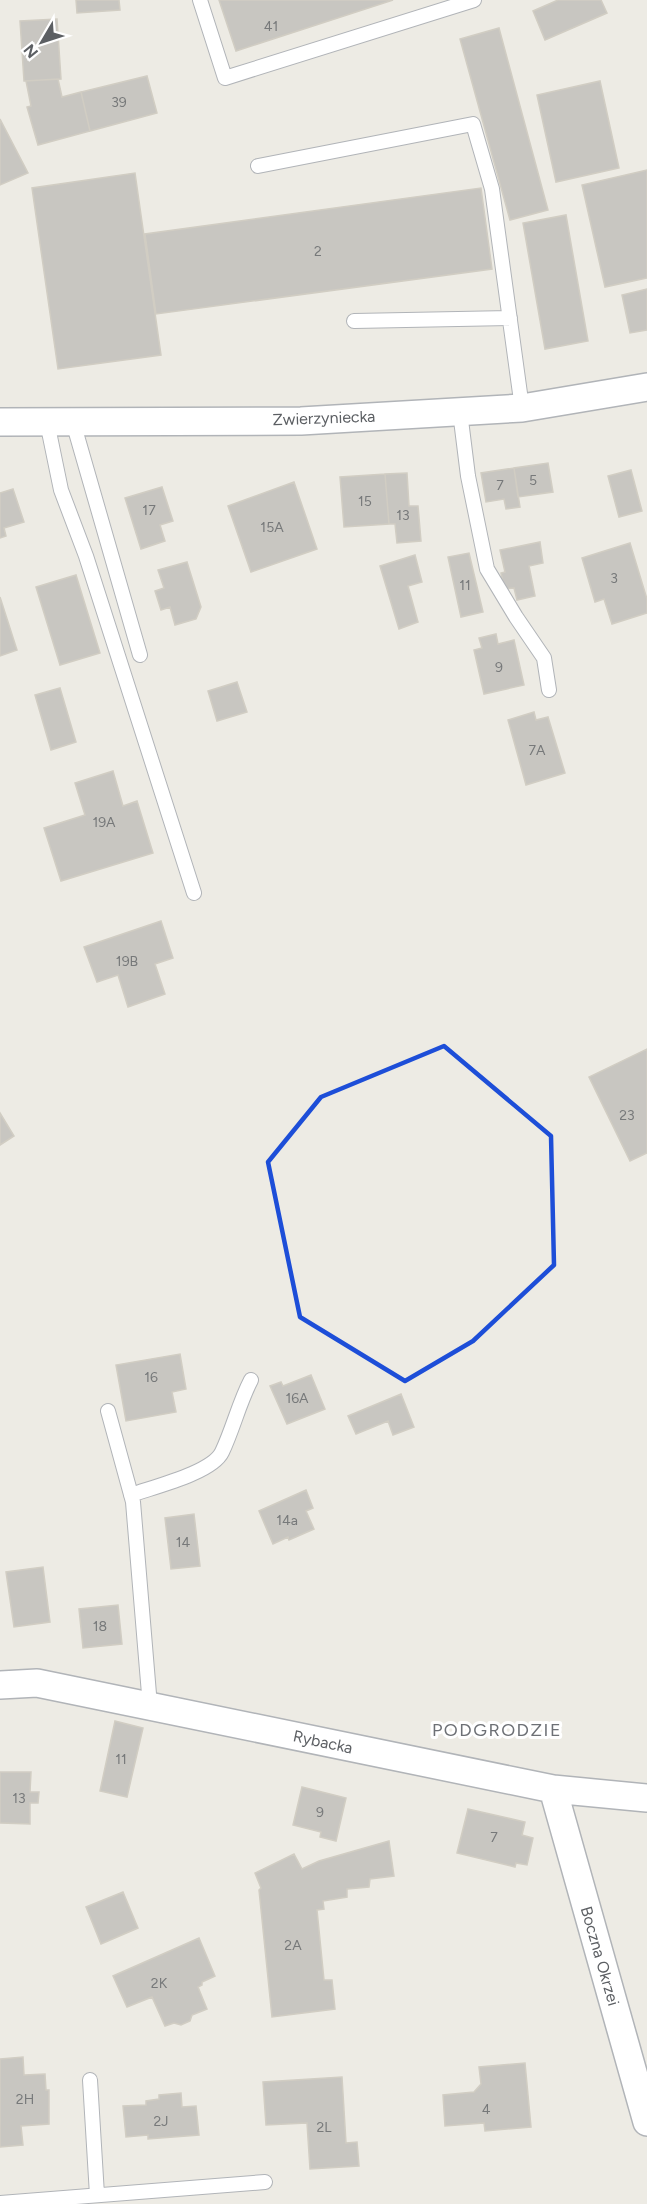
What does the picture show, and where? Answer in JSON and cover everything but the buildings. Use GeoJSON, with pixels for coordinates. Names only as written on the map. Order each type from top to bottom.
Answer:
{"type":"FeatureCollection","features":[{"type":"Feature","properties":{"kind":"street","name":"Zwierzyniecka"},"geometry":{"type":"LineString","coordinates":[[0,422],[302,421],[522,408],[647,387]]}},
{"type":"Feature","properties":{"kind":"street","name":"Rybacka"},"geometry":{"type":"LineString","coordinates":[[0,1684],[37,1683],[553,1789],[647,1798]]}},
{"type":"Feature","properties":{"kind":"street","name":"Boczna Okrzei"},"geometry":{"type":"LineString","coordinates":[[553,1789],[647,2122]]}},
{"type":"Feature","properties":{"kind":"lane"},"geometry":{"type":"LineString","coordinates":[[200,0],[225,78],[474,0]]}},
{"type":"Feature","properties":{"kind":"lane"},"geometry":{"type":"LineString","coordinates":[[258,166],[473,124],[492,189],[522,408]]}},
{"type":"Feature","properties":{"kind":"lane"},"geometry":{"type":"LineString","coordinates":[[354,321],[510,318]]}},
{"type":"Feature","properties":{"kind":"lane"},"geometry":{"type":"LineString","coordinates":[[460,412],[468,476],[487,569],[544,657],[549,690]]}},
{"type":"Feature","properties":{"kind":"lane"},"geometry":{"type":"LineString","coordinates":[[60,422],[140,656]]}},
{"type":"Feature","properties":{"kind":"lane"},"geometry":{"type":"LineString","coordinates":[[60,422],[61,490],[86,556],[194,893]]}},
{"type":"Feature","properties":{"kind":"lane"},"geometry":{"type":"LineString","coordinates":[[131,1495],[208,1467],[221,1455],[240,1400],[251,1380]]}},
{"type":"Feature","properties":{"kind":"lane"},"geometry":{"type":"LineString","coordinates":[[108,1411],[131,1495],[150,1706]]}},
{"type":"Feature","properties":{"kind":"lane"},"geometry":{"type":"LineString","coordinates":[[90,2080],[97,2195]]}},
{"type":"Feature","properties":{"kind":"lane"},"geometry":{"type":"LineString","coordinates":[[0,2204],[265,2182]]}},
{"type":"Feature","properties":{"kind":"highlighted area"},"geometry":{"type":"Polygon","coordinates":[[[444,1046],[551,1136],[554,1265],[473,1341],[405,1381],[300,1317],[268,1162],[321,1097],[444,1046]]]}},
{"type":"Feature","properties":{"kind":"district","name":"PODGRODZIE"},"geometry":{"type":"Point","coordinates":[497,1730]}}]}
